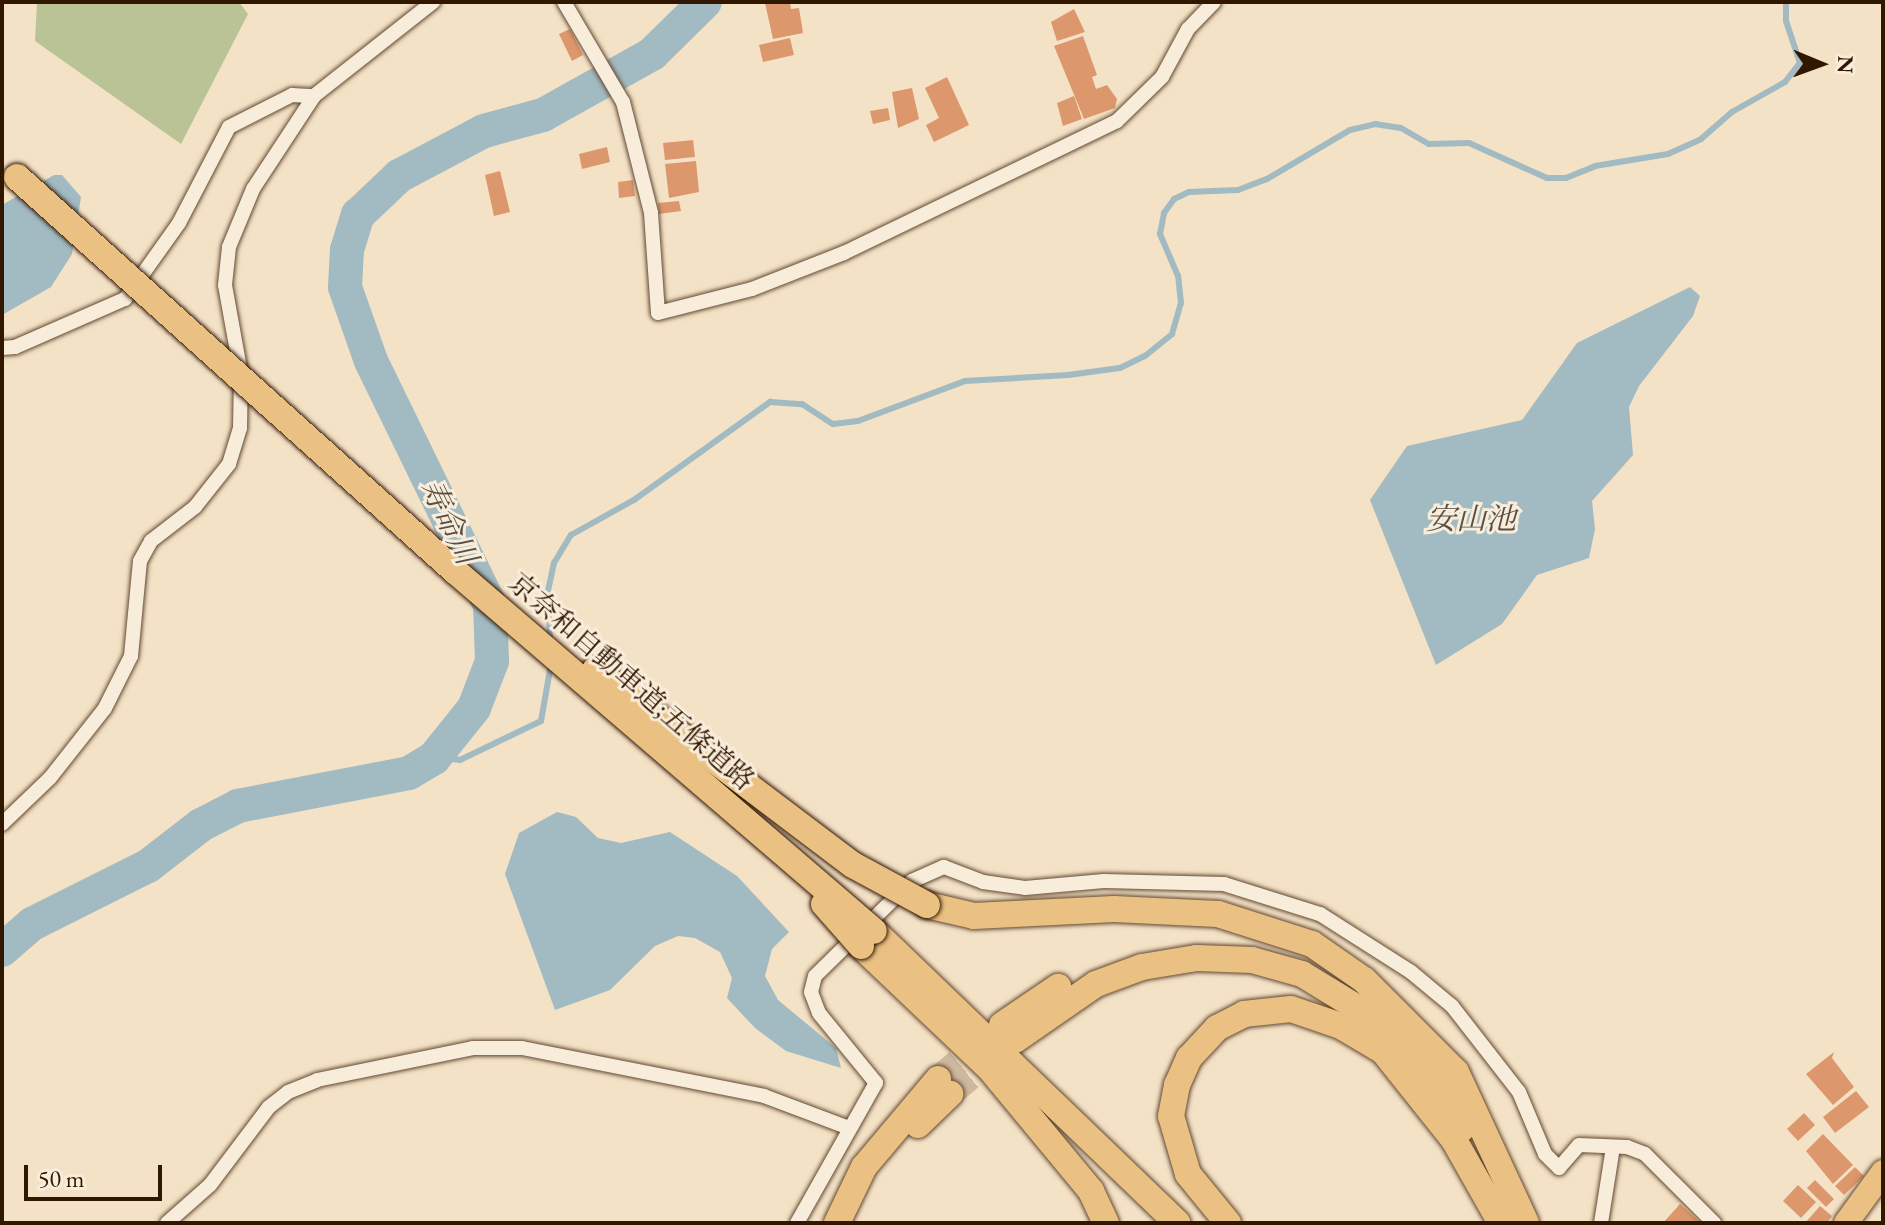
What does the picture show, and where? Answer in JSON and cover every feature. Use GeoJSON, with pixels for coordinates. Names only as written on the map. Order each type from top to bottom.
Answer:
{"type":"FeatureCollection","features":[{"type":"Feature","properties":{"kind":"highway","name":"京奈和自動車道;五條道路"},"geometry":{"type":"LineString","coordinates":[[9,171],[455,571],[796,864],[868,938],[1177,1223]]}},
{"type":"Feature","properties":{"kind":"highway"},"geometry":{"type":"LineString","coordinates":[[455,571],[525,617],[853,865],[927,905],[974,916],[1114,909],[1218,914],[1312,944],[1364,980],[1456,1072],[1526,1223]]}},
{"type":"Feature","properties":{"kind":"highway"},"geometry":{"type":"LineString","coordinates":[[868,938],[991,1070],[1091,1191],[1106,1223]]}},
{"type":"Feature","properties":{"kind":"highway"},"geometry":{"type":"LineString","coordinates":[[1364,980],[1292,957],[1184,944],[1134,953],[1086,972],[1009,1032],[1096,984],[1142,967],[1197,958],[1252,960],[1302,974],[1397,1032],[1440,1087],[1496,1211]]}},
{"type":"Feature","properties":{"kind":"highway"},"geometry":{"type":"LineString","coordinates":[[1228,1223],[1188,1174],[1171,1116],[1177,1085],[1199,1043],[1244,1014],[1267,1009],[1312,1013],[1383,1051],[1454,1140],[1496,1211]]}},
{"type":"Feature","properties":{"kind":"highway"},"geometry":{"type":"LineString","coordinates":[[837,1223],[864,1167],[944,1086],[904,1139],[851,1223]]}},
{"type":"Feature","properties":{"kind":"highway"},"geometry":{"type":"LineString","coordinates":[[1846,1223],[1883,1172]]}},
{"type":"Feature","properties":{"kind":"street"},"geometry":{"type":"LineString","coordinates":[[2,824],[50,778],[105,708],[131,656],[140,561],[151,541],[195,507],[229,464],[240,428],[241,374],[225,285],[229,247],[267,163],[314,96],[433,2]]}},
{"type":"Feature","properties":{"kind":"street"},"geometry":{"type":"LineString","coordinates":[[564,2],[623,102],[651,213],[658,313],[752,289],[844,253],[1117,121],[1162,77],[1188,29],[1214,2]]}},
{"type":"Feature","properties":{"kind":"street"},"geometry":{"type":"LineString","coordinates":[[2,348],[15,347],[125,299],[179,223],[229,127],[292,95],[314,96]]}},
{"type":"Feature","properties":{"kind":"street"},"geometry":{"type":"LineString","coordinates":[[797,1223],[876,1083],[819,1013],[811,992],[815,976],[912,881],[955,868],[1002,886],[1210,883],[1294,903],[1379,950],[1452,1006],[1519,1092],[1545,1154],[1559,1168],[1579,1145],[1613,1147],[1645,1154],[1714,1223]]}},
{"type":"Feature","properties":{"kind":"street"},"geometry":{"type":"LineString","coordinates":[[167,1223],[210,1185],[269,1107],[288,1092],[317,1080],[473,1048],[522,1048],[764,1096],[849,1128]]}},
{"type":"Feature","properties":{"kind":"street"},"geometry":{"type":"LineString","coordinates":[[1601,1223],[1613,1147]]}},
{"type":"Feature","properties":{"kind":"green space"},"geometry":{"type":"Polygon","coordinates":[[[37,2],[239,2],[248,14],[181,144],[35,41],[37,2]]]}},
{"type":"Feature","properties":{"kind":"water"},"geometry":{"type":"Polygon","coordinates":[[[54,175],[62,175],[81,197],[72,254],[51,287],[2,315],[2,205],[54,175]]]}},
{"type":"Feature","properties":{"kind":"water","name":"安山池"},"geometry":{"type":"Polygon","coordinates":[[[1690,287],[1700,296],[1693,316],[1639,386],[1629,407],[1633,455],[1592,501],[1595,529],[1589,558],[1537,575],[1502,624],[1436,665],[1370,500],[1407,446],[1522,420],[1577,343],[1690,287]]]}},
{"type":"Feature","properties":{"kind":"water"},"geometry":{"type":"Polygon","coordinates":[[[557,812],[576,817],[598,838],[621,843],[670,832],[737,876],[789,932],[772,949],[765,976],[778,1000],[836,1048],[841,1068],[786,1051],[755,1028],[727,998],[732,978],[720,952],[695,938],[678,936],[655,946],[610,990],[555,1010],[505,874],[519,833],[557,812]]]}},
{"type":"Feature","properties":{"kind":"building"},"geometry":{"type":"Polygon","coordinates":[[[790,2],[791,9],[799,8],[803,33],[773,39],[765,3],[790,2]]]}},
{"type":"Feature","properties":{"kind":"building"},"geometry":{"type":"Polygon","coordinates":[[[1074,9],[1085,32],[1057,41],[1051,22],[1074,9]]]}},
{"type":"Feature","properties":{"kind":"building"},"geometry":{"type":"Polygon","coordinates":[[[570,29],[583,55],[572,61],[559,34],[570,29]]]}},
{"type":"Feature","properties":{"kind":"building"},"geometry":{"type":"Polygon","coordinates":[[[1083,36],[1097,75],[1092,77],[1096,89],[1107,85],[1117,99],[1115,108],[1084,119],[1054,46],[1083,36]]]}},
{"type":"Feature","properties":{"kind":"building"},"geometry":{"type":"Polygon","coordinates":[[[790,38],[794,55],[763,62],[759,45],[790,38]]]}},
{"type":"Feature","properties":{"kind":"building"},"geometry":{"type":"Polygon","coordinates":[[[947,77],[969,125],[934,142],[926,125],[939,118],[925,88],[947,77]]]}},
{"type":"Feature","properties":{"kind":"building"},"geometry":{"type":"Polygon","coordinates":[[[912,88],[919,119],[898,128],[892,92],[912,88]]]}},
{"type":"Feature","properties":{"kind":"building"},"geometry":{"type":"Polygon","coordinates":[[[1074,96],[1082,119],[1063,126],[1057,103],[1074,96]]]}},
{"type":"Feature","properties":{"kind":"building"},"geometry":{"type":"Polygon","coordinates":[[[888,108],[890,120],[873,124],[870,111],[888,108]]]}},
{"type":"Feature","properties":{"kind":"building"},"geometry":{"type":"Polygon","coordinates":[[[693,140],[695,157],[665,160],[663,143],[693,140]]]}},
{"type":"Feature","properties":{"kind":"building"},"geometry":{"type":"Polygon","coordinates":[[[607,147],[610,162],[582,169],[579,154],[607,147]]]}},
{"type":"Feature","properties":{"kind":"building"},"geometry":{"type":"Polygon","coordinates":[[[696,161],[699,192],[669,198],[665,164],[696,161]]]}},
{"type":"Feature","properties":{"kind":"building"},"geometry":{"type":"Polygon","coordinates":[[[500,171],[510,212],[494,216],[485,175],[500,171]]]}},
{"type":"Feature","properties":{"kind":"building"},"geometry":{"type":"Polygon","coordinates":[[[633,180],[635,196],[619,198],[618,182],[633,180]]]}},
{"type":"Feature","properties":{"kind":"building"},"geometry":{"type":"Polygon","coordinates":[[[679,201],[681,211],[659,214],[658,203],[679,201]]]}},
{"type":"Feature","properties":{"kind":"building"},"geometry":{"type":"Polygon","coordinates":[[[1834,1052],[1832,1058],[1854,1087],[1833,1105],[1806,1074],[1834,1052]]]}},
{"type":"Feature","properties":{"kind":"building"},"geometry":{"type":"Polygon","coordinates":[[[1856,1091],[1869,1107],[1835,1133],[1823,1117],[1856,1091]]]}},
{"type":"Feature","properties":{"kind":"building"},"geometry":{"type":"Polygon","coordinates":[[[1804,1113],[1815,1125],[1798,1141],[1787,1129],[1804,1113]]]}},
{"type":"Feature","properties":{"kind":"building"},"geometry":{"type":"Polygon","coordinates":[[[1823,1134],[1853,1165],[1833,1184],[1806,1151],[1823,1134]]]}},
{"type":"Feature","properties":{"kind":"building"},"geometry":{"type":"Polygon","coordinates":[[[1855,1167],[1864,1176],[1844,1195],[1835,1186],[1855,1167]]]}},
{"type":"Feature","properties":{"kind":"building"},"geometry":{"type":"Polygon","coordinates":[[[1815,1180],[1834,1199],[1826,1207],[1807,1188],[1815,1180]]]}},
{"type":"Feature","properties":{"kind":"building"},"geometry":{"type":"Polygon","coordinates":[[[1798,1185],[1816,1202],[1801,1218],[1783,1201],[1798,1185]]]}},
{"type":"Feature","properties":{"kind":"building"},"geometry":{"type":"Polygon","coordinates":[[[1680,1204],[1701,1223],[1663,1223],[1680,1204]]]}},
{"type":"Feature","properties":{"kind":"building"},"geometry":{"type":"Polygon","coordinates":[[[1820,1206],[1832,1216],[1827,1223],[1805,1223],[1820,1206]]]}},
{"type":"Feature","properties":{"kind":"waterway","name":"寿命川"},"geometry":{"type":"LineString","coordinates":[[2,950],[32,924],[148,866],[201,825],[238,806],[409,773],[434,758],[474,708],[492,661],[490,605],[371,361],[345,287],[347,250],[358,215],[399,176],[484,131],[543,115],[652,54],[705,2]]}},
{"type":"Feature","properties":{"kind":"waterway"},"geometry":{"type":"LineString","coordinates":[[550,641],[548,591],[554,563],[571,535],[634,500],[770,402],[802,404],[833,424],[858,421],[965,381],[1068,375],[1120,368],[1145,356],[1172,334],[1181,303],[1178,276],[1160,234],[1164,213],[1174,199],[1189,192],[1238,190],[1267,179],[1350,130],[1375,124],[1401,128],[1429,144],[1469,143],[1547,178],[1566,178],[1595,166],[1668,154],[1701,139],[1732,112],[1785,82],[1800,63],[1786,21],[1786,2]]}},
{"type":"Feature","properties":{"kind":"waterway"},"geometry":{"type":"LineString","coordinates":[[434,758],[460,760],[541,721],[551,664]]}},
{"type":"Feature","properties":{"kind":"tunnel"},"geometry":{"type":"LineString","coordinates":[[938,1079],[987,1037]]}},
{"type":"Feature","properties":{"kind":"tunnel"},"geometry":{"type":"LineString","coordinates":[[950,1094],[1003,1050]]}}]}
